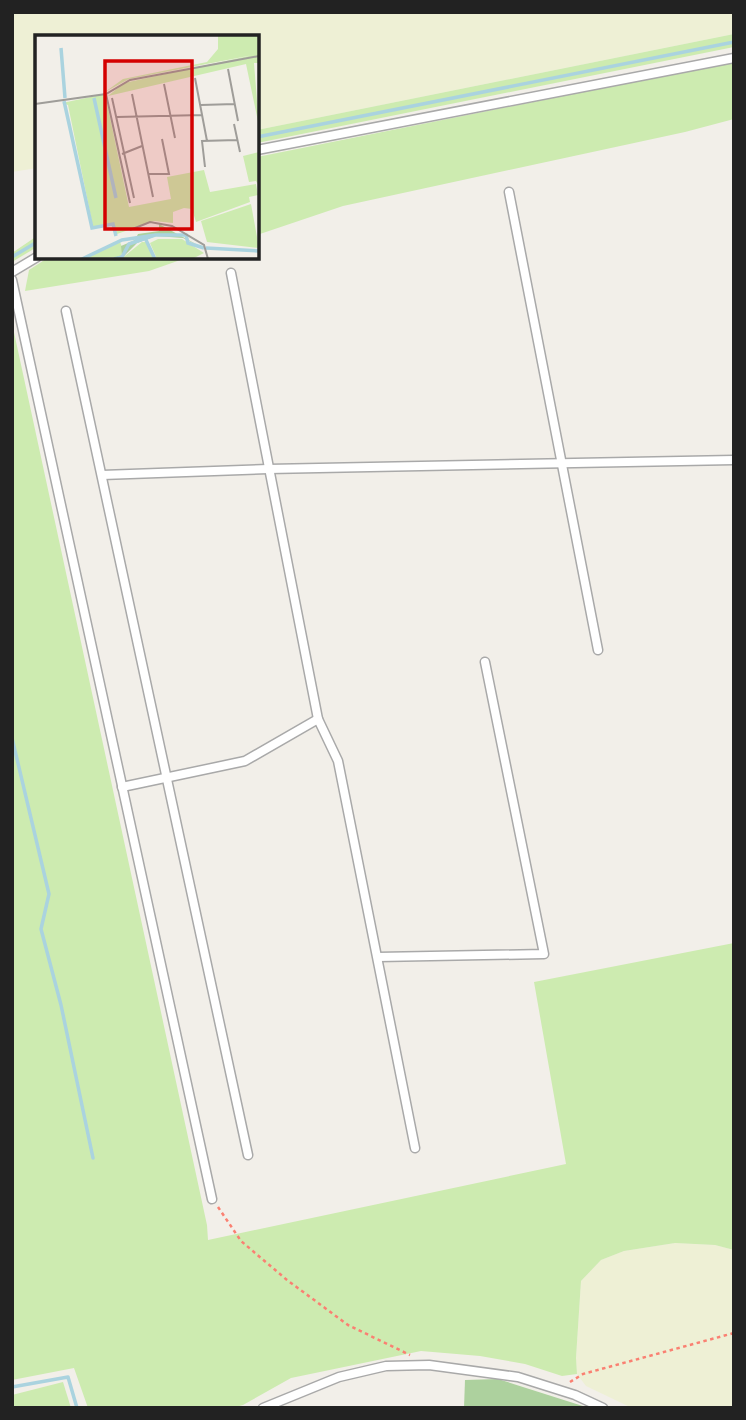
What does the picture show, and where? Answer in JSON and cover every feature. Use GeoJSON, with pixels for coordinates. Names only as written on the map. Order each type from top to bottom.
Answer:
{"type":"FeatureCollection","features":[{"type":"Feature","properties":{"kind":"lane"},"geometry":{"type":"LineString","coordinates":[[259,150],[734,58]]}},
{"type":"Feature","properties":{"kind":"lane"},"geometry":{"type":"LineString","coordinates":[[509,192],[598,650]]}},
{"type":"Feature","properties":{"kind":"lane"},"geometry":{"type":"LineString","coordinates":[[12,272],[35,258]]}},
{"type":"Feature","properties":{"kind":"lane"},"geometry":{"type":"LineString","coordinates":[[230,274],[318,719],[338,761],[415,1147]]}},
{"type":"Feature","properties":{"kind":"lane"},"geometry":{"type":"LineString","coordinates":[[12,280],[212,1199]]}},
{"type":"Feature","properties":{"kind":"lane"},"geometry":{"type":"LineString","coordinates":[[66,311],[248,1155]]}},
{"type":"Feature","properties":{"kind":"lane"},"geometry":{"type":"LineString","coordinates":[[102,475],[734,460]]}},
{"type":"Feature","properties":{"kind":"lane"},"geometry":{"type":"LineString","coordinates":[[378,957],[544,954],[485,662]]}},
{"type":"Feature","properties":{"kind":"lane"},"geometry":{"type":"LineString","coordinates":[[122,787],[245,761],[318,719]]}},
{"type":"Feature","properties":{"kind":"lane"},"geometry":{"type":"LineString","coordinates":[[263,1408],[339,1377],[386,1366],[429,1365],[518,1377],[564,1391],[603,1408]]}},
{"type":"Feature","properties":{"kind":"path"},"geometry":{"type":"LineString","coordinates":[[212,1199],[241,1241],[287,1280],[348,1325],[411,1355]]}},
{"type":"Feature","properties":{"kind":"path"},"geometry":{"type":"LineString","coordinates":[[564,1391],[570,1381],[583,1374],[734,1333]]}},
{"type":"Feature","properties":{"kind":"green space"},"geometry":{"type":"Polygon","coordinates":[[[12,12],[734,12],[734,34],[259,130],[259,35],[35,35],[35,168],[12,172],[12,12]]]}},
{"type":"Feature","properties":{"kind":"green space"},"geometry":{"type":"Polygon","coordinates":[[[734,34],[734,47],[259,143],[259,130],[734,34]]]}},
{"type":"Feature","properties":{"kind":"green space"},"geometry":{"type":"Polygon","coordinates":[[[734,62],[734,119],[343,206],[259,234],[259,157],[734,62]]]}},
{"type":"Feature","properties":{"kind":"green space"},"geometry":{"type":"Polygon","coordinates":[[[35,237],[35,248],[12,262],[12,253],[35,237]]]}},
{"type":"Feature","properties":{"kind":"green space"},"geometry":{"type":"Polygon","coordinates":[[[46,259],[183,259],[149,271],[25,291],[29,270],[46,259]]]}},
{"type":"Feature","properties":{"kind":"green space"},"geometry":{"type":"Polygon","coordinates":[[[12,323],[207,1225],[208,1240],[566,1164],[534,982],[734,943],[734,1250],[715,1245],[675,1243],[624,1251],[601,1260],[581,1281],[577,1374],[562,1376],[525,1364],[480,1356],[421,1351],[291,1378],[243,1405],[232,1408],[88,1408],[74,1368],[12,1380],[12,323]]]}},
{"type":"Feature","properties":{"kind":"green space"},"geometry":{"type":"Polygon","coordinates":[[[675,1243],[715,1245],[734,1250],[734,1408],[632,1408],[586,1386],[577,1374],[581,1281],[601,1260],[624,1251],[675,1243]]]}},
{"type":"Feature","properties":{"kind":"green space"},"geometry":{"type":"Polygon","coordinates":[[[498,1379],[589,1408],[464,1408],[465,1380],[498,1379]]]}},
{"type":"Feature","properties":{"kind":"green space"},"geometry":{"type":"Polygon","coordinates":[[[63,1382],[71,1408],[12,1408],[12,1395],[63,1382]]]}},
{"type":"Feature","properties":{"kind":"waterway"},"geometry":{"type":"LineString","coordinates":[[259,137],[734,42]]}},
{"type":"Feature","properties":{"kind":"waterway"},"geometry":{"type":"LineString","coordinates":[[12,257],[35,243]]}},
{"type":"Feature","properties":{"kind":"waterway"},"geometry":{"type":"LineString","coordinates":[[12,738],[49,894],[41,929],[61,1005],[93,1158]]}},
{"type":"Feature","properties":{"kind":"waterway"},"geometry":{"type":"LineString","coordinates":[[12,1387],[68,1377],[77,1408]]}}]}
